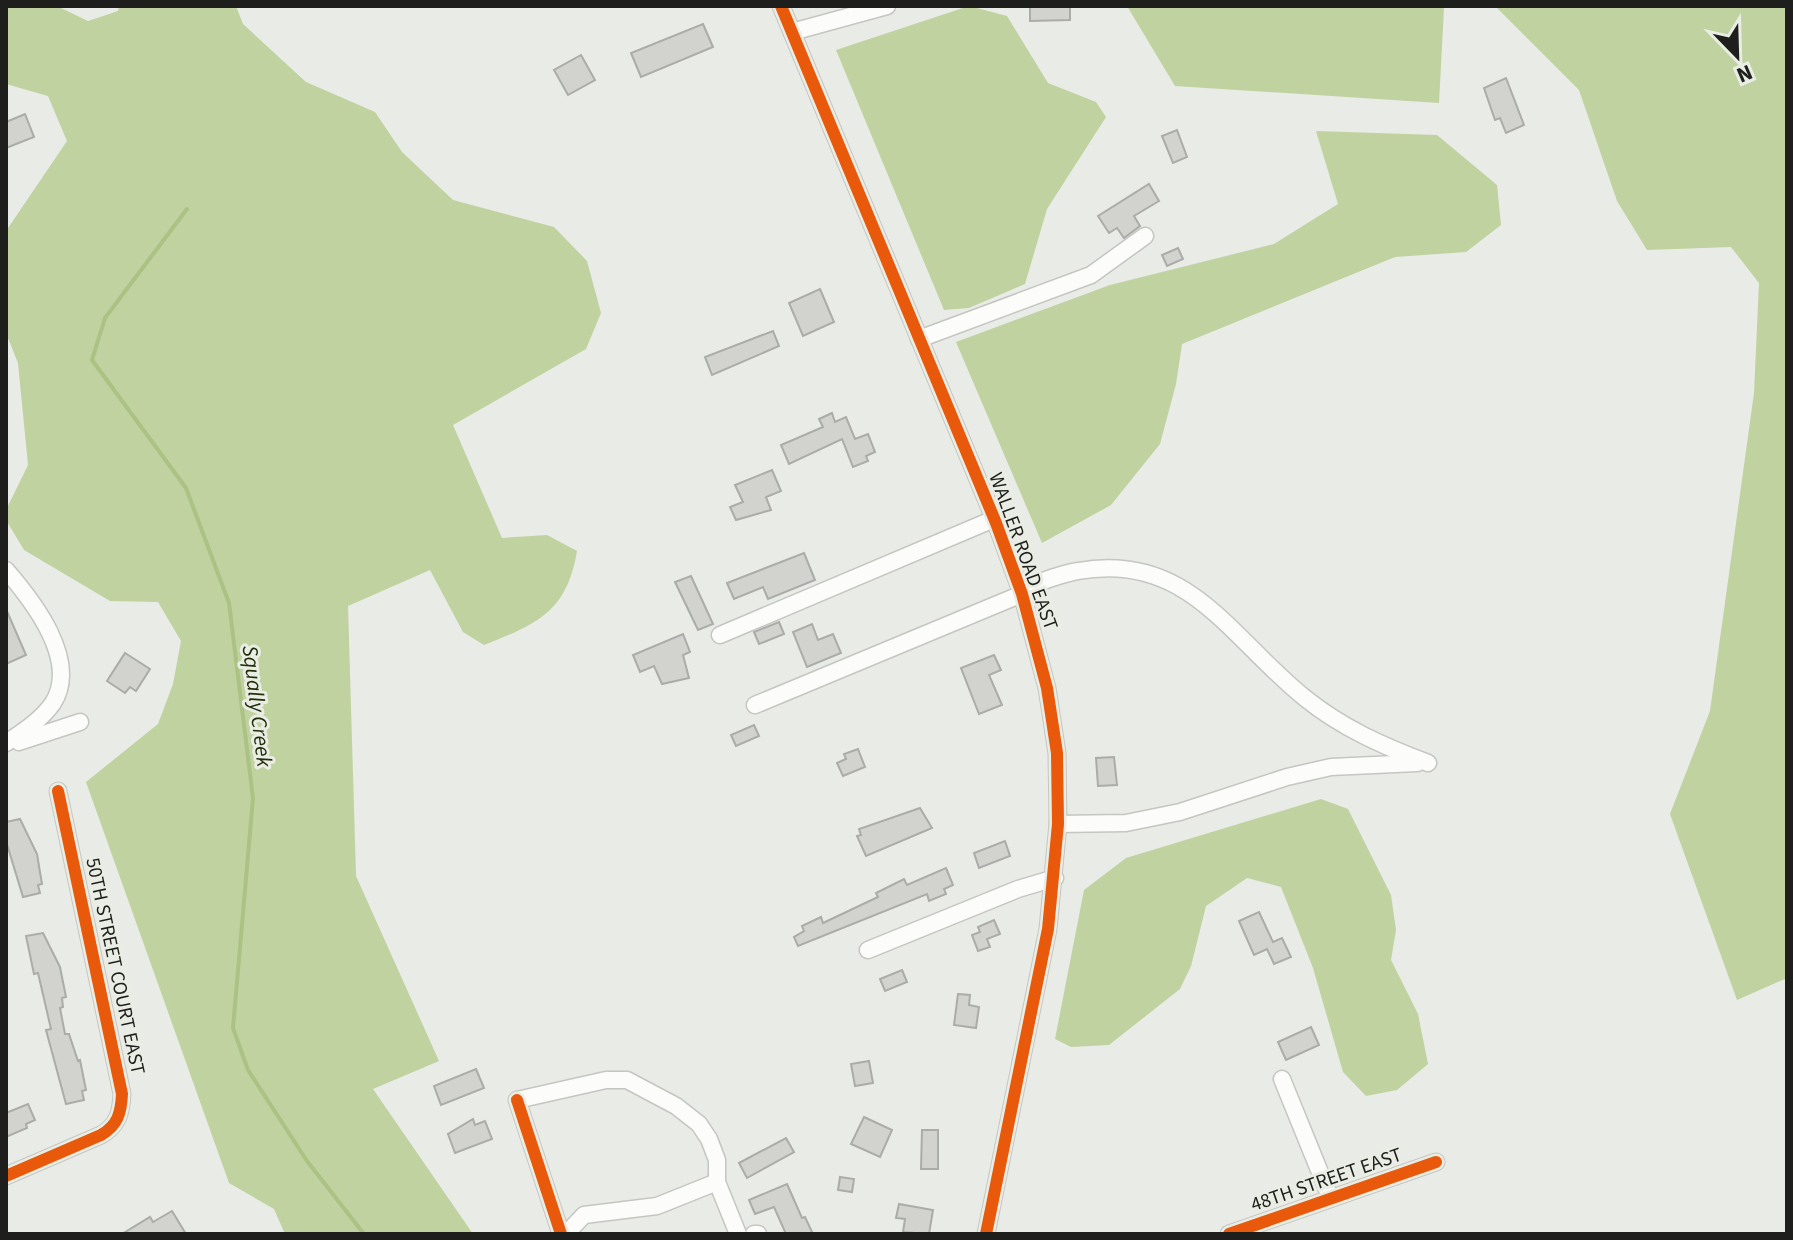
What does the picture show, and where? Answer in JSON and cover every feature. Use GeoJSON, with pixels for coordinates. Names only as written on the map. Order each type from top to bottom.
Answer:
{"type":"FeatureCollection","features":[{"type":"Feature","properties":{"kind":"street","name":"WALLER ROAD EAST"},"geometry":{"type":"LineString","coordinates":[[781,6],[994,519],[1021,591],[1047,688],[1055,740],[1058,824],[1055,878],[1048,929],[986,1234]]}},
{"type":"Feature","properties":{"kind":"street"},"geometry":{"type":"LineString","coordinates":[[792,32],[887,6]]}},
{"type":"Feature","properties":{"kind":"street"},"geometry":{"type":"LineString","coordinates":[[919,339],[1091,275],[1145,236]]}},
{"type":"Feature","properties":{"kind":"street"},"geometry":{"type":"LineString","coordinates":[[720,635],[994,519]]}},
{"type":"Feature","properties":{"kind":"street"},"geometry":{"type":"LineString","coordinates":[[755,705],[1021,591],[1076,571],[1106,567],[1139,570],[1164,577],[1209,606],[1305,698],[1365,738],[1428,763],[1331,767],[1287,777],[1180,812],[1126,823],[1058,824]]}},
{"type":"Feature","properties":{"kind":"street"},"geometry":{"type":"LineString","coordinates":[[6,570],[40,613],[57,645],[59,674],[55,700],[32,726],[6,745]]}},
{"type":"Feature","properties":{"kind":"street"},"geometry":{"type":"LineString","coordinates":[[6,745],[80,722]]}},
{"type":"Feature","properties":{"kind":"street","name":"50TH STREET COURT EAST"},"geometry":{"type":"LineString","coordinates":[[6,1176],[101,1135],[111,1129],[121,1109],[122,1094],[58,791]]}},
{"type":"Feature","properties":{"kind":"street"},"geometry":{"type":"LineString","coordinates":[[868,950],[1018,889],[1055,878]]}},
{"type":"Feature","properties":{"kind":"street"},"geometry":{"type":"LineString","coordinates":[[1282,1079],[1330,1197]]}},
{"type":"Feature","properties":{"kind":"street"},"geometry":{"type":"LineString","coordinates":[[717,1182],[657,1206],[599,1210],[584,1215],[564,1234],[517,1100],[606,1080],[627,1080],[699,1124],[717,1160],[717,1182],[738,1234]]}},
{"type":"Feature","properties":{"kind":"street","name":"48TH STREET EAST"},"geometry":{"type":"LineString","coordinates":[[1229,1234],[1436,1162]]}},
{"type":"Feature","properties":{"kind":"green space"},"geometry":{"type":"Polygon","coordinates":[[[6,6],[57,6],[88,21],[118,11],[119,6],[236,6],[243,24],[306,82],[375,112],[402,152],[453,200],[554,227],[587,261],[601,313],[586,349],[453,425],[502,538],[547,535],[577,551],[566,588],[557,602],[534,622],[484,645],[463,632],[430,570],[348,606],[356,876],[439,1061],[373,1089],[473,1234],[285,1234],[274,1209],[229,1183],[86,782],[158,724],[173,684],[181,641],[158,602],[110,601],[24,550],[6,520],[6,510],[28,465],[18,363],[6,333],[6,231],[67,141],[48,96],[6,84],[6,6]]]}},
{"type":"Feature","properties":{"kind":"green space"},"geometry":{"type":"Polygon","coordinates":[[[969,6],[1007,16],[1048,83],[1096,102],[1106,117],[1047,209],[1025,284],[969,308],[944,310],[836,50],[969,6]]]}},
{"type":"Feature","properties":{"kind":"green space"},"geometry":{"type":"Polygon","coordinates":[[[1127,6],[1452,6],[1444,8],[1439,103],[1175,86],[1127,6]]]}},
{"type":"Feature","properties":{"kind":"green space"},"geometry":{"type":"Polygon","coordinates":[[[1495,6],[1787,6],[1787,978],[1737,1000],[1670,814],[1710,711],[1754,393],[1759,283],[1731,247],[1647,250],[1617,201],[1579,90],[1495,6]]]}},
{"type":"Feature","properties":{"kind":"green space"},"geometry":{"type":"Polygon","coordinates":[[[1316,131],[1437,135],[1497,185],[1501,225],[1466,252],[1395,257],[1182,344],[1176,384],[1160,444],[1111,505],[1042,543],[956,342],[1110,285],[1274,244],[1338,204],[1316,131]]]}},
{"type":"Feature","properties":{"kind":"green space"},"geometry":{"type":"Polygon","coordinates":[[[1321,799],[1348,809],[1391,895],[1396,930],[1391,960],[1418,1014],[1428,1064],[1397,1090],[1366,1096],[1343,1072],[1313,968],[1281,887],[1247,878],[1206,906],[1191,966],[1180,989],[1109,1045],[1071,1047],[1055,1039],[1084,890],[1126,858],[1321,799]]]}},
{"type":"Feature","properties":{"kind":"building"},"geometry":{"type":"Polygon","coordinates":[[[1030,6],[1070,6],[1070,20],[1030,21],[1030,6]]]}},
{"type":"Feature","properties":{"kind":"building"},"geometry":{"type":"Polygon","coordinates":[[[703,24],[713,47],[641,77],[631,53],[703,24]]]}},
{"type":"Feature","properties":{"kind":"building"},"geometry":{"type":"Polygon","coordinates":[[[581,55],[595,80],[568,95],[554,70],[581,55]]]}},
{"type":"Feature","properties":{"kind":"building"},"geometry":{"type":"Polygon","coordinates":[[[1506,78],[1524,125],[1506,133],[1500,118],[1495,120],[1484,88],[1506,78]]]}},
{"type":"Feature","properties":{"kind":"building"},"geometry":{"type":"Polygon","coordinates":[[[25,114],[34,137],[6,148],[6,122],[25,114]]]}},
{"type":"Feature","properties":{"kind":"building"},"geometry":{"type":"Polygon","coordinates":[[[1177,130],[1187,157],[1173,163],[1162,136],[1177,130]]]}},
{"type":"Feature","properties":{"kind":"building"},"geometry":{"type":"Polygon","coordinates":[[[1149,184],[1159,201],[1134,216],[1140,226],[1124,238],[1117,228],[1109,233],[1098,216],[1149,184]]]}},
{"type":"Feature","properties":{"kind":"building"},"geometry":{"type":"Polygon","coordinates":[[[1178,248],[1183,259],[1167,266],[1162,255],[1178,248]]]}},
{"type":"Feature","properties":{"kind":"building"},"geometry":{"type":"Polygon","coordinates":[[[820,289],[834,322],[803,336],[789,303],[820,289]]]}},
{"type":"Feature","properties":{"kind":"building"},"geometry":{"type":"Polygon","coordinates":[[[773,331],[779,346],[712,375],[705,357],[773,331]]]}},
{"type":"Feature","properties":{"kind":"building"},"geometry":{"type":"Polygon","coordinates":[[[832,413],[835,422],[846,417],[855,439],[868,434],[875,452],[866,456],[868,461],[853,467],[842,439],[789,464],[781,445],[823,427],[819,419],[832,413]]]}},
{"type":"Feature","properties":{"kind":"building"},"geometry":{"type":"Polygon","coordinates":[[[772,470],[781,491],[766,497],[771,510],[736,520],[730,507],[743,502],[735,485],[772,470]]]}},
{"type":"Feature","properties":{"kind":"building"},"geometry":{"type":"Polygon","coordinates":[[[804,553],[815,580],[768,599],[763,587],[734,599],[727,583],[804,553]]]}},
{"type":"Feature","properties":{"kind":"building"},"geometry":{"type":"Polygon","coordinates":[[[691,576],[713,624],[698,630],[675,582],[691,576]]]}},
{"type":"Feature","properties":{"kind":"building"},"geometry":{"type":"Polygon","coordinates":[[[6,609],[26,655],[6,664],[6,609]]]}},
{"type":"Feature","properties":{"kind":"building"},"geometry":{"type":"Polygon","coordinates":[[[779,622],[784,634],[759,644],[754,632],[779,622]]]}},
{"type":"Feature","properties":{"kind":"building"},"geometry":{"type":"Polygon","coordinates":[[[812,624],[818,640],[833,634],[841,653],[807,667],[793,632],[812,624]]]}},
{"type":"Feature","properties":{"kind":"building"},"geometry":{"type":"Polygon","coordinates":[[[683,634],[690,652],[683,655],[689,678],[662,684],[654,666],[640,672],[633,655],[683,634]]]}},
{"type":"Feature","properties":{"kind":"building"},"geometry":{"type":"Polygon","coordinates":[[[125,653],[150,669],[136,691],[130,687],[125,693],[107,681],[125,653]]]}},
{"type":"Feature","properties":{"kind":"building"},"geometry":{"type":"Polygon","coordinates":[[[994,655],[1001,670],[989,675],[1002,705],[979,714],[961,668],[994,655]]]}},
{"type":"Feature","properties":{"kind":"building"},"geometry":{"type":"Polygon","coordinates":[[[754,725],[759,736],[736,746],[731,735],[754,725]]]}},
{"type":"Feature","properties":{"kind":"building"},"geometry":{"type":"Polygon","coordinates":[[[858,749],[865,767],[843,776],[837,763],[846,759],[844,754],[858,749]]]}},
{"type":"Feature","properties":{"kind":"building"},"geometry":{"type":"Polygon","coordinates":[[[1114,757],[1117,785],[1098,786],[1096,758],[1114,757]]]}},
{"type":"Feature","properties":{"kind":"building"},"geometry":{"type":"Polygon","coordinates":[[[920,808],[932,828],[866,856],[857,836],[861,835],[859,829],[920,808]]]}},
{"type":"Feature","properties":{"kind":"building"},"geometry":{"type":"Polygon","coordinates":[[[20,819],[37,854],[42,884],[38,885],[40,893],[23,897],[6,841],[6,822],[20,819]]]}},
{"type":"Feature","properties":{"kind":"building"},"geometry":{"type":"Polygon","coordinates":[[[1005,841],[1010,856],[979,868],[974,853],[1005,841]]]}},
{"type":"Feature","properties":{"kind":"building"},"geometry":{"type":"Polygon","coordinates":[[[946,868],[953,885],[944,889],[946,894],[929,901],[927,894],[798,946],[794,937],[804,931],[802,926],[821,917],[823,923],[878,897],[876,893],[904,879],[907,885],[946,868]]]}},
{"type":"Feature","properties":{"kind":"building"},"geometry":{"type":"Polygon","coordinates":[[[1259,912],[1273,942],[1282,938],[1291,957],[1274,964],[1267,949],[1254,955],[1239,921],[1259,912]]]}},
{"type":"Feature","properties":{"kind":"building"},"geometry":{"type":"Polygon","coordinates":[[[994,920],[1000,934],[987,939],[990,947],[978,951],[972,935],[980,932],[978,927],[994,920]]]}},
{"type":"Feature","properties":{"kind":"building"},"geometry":{"type":"Polygon","coordinates":[[[43,933],[60,967],[66,997],[62,998],[63,1007],[60,1008],[65,1034],[69,1034],[80,1060],[86,1090],[82,1091],[84,1100],[66,1104],[46,1030],[51,1029],[38,973],[34,974],[26,936],[43,933]]]}},
{"type":"Feature","properties":{"kind":"building"},"geometry":{"type":"Polygon","coordinates":[[[902,970],[907,982],[885,991],[880,979],[902,970]]]}},
{"type":"Feature","properties":{"kind":"building"},"geometry":{"type":"Polygon","coordinates":[[[958,994],[970,995],[969,1005],[979,1007],[976,1028],[954,1025],[958,994]]]}},
{"type":"Feature","properties":{"kind":"building"},"geometry":{"type":"Polygon","coordinates":[[[1311,1027],[1319,1045],[1286,1060],[1278,1042],[1311,1027]]]}},
{"type":"Feature","properties":{"kind":"building"},"geometry":{"type":"Polygon","coordinates":[[[869,1061],[873,1083],[855,1086],[851,1064],[869,1061]]]}},
{"type":"Feature","properties":{"kind":"building"},"geometry":{"type":"Polygon","coordinates":[[[476,1069],[484,1088],[441,1105],[434,1086],[476,1069]]]}},
{"type":"Feature","properties":{"kind":"building"},"geometry":{"type":"Polygon","coordinates":[[[28,1104],[35,1120],[26,1124],[27,1128],[6,1137],[6,1113],[28,1104]]]}},
{"type":"Feature","properties":{"kind":"building"},"geometry":{"type":"Polygon","coordinates":[[[864,1117],[892,1130],[880,1157],[851,1144],[864,1117]]]}},
{"type":"Feature","properties":{"kind":"building"},"geometry":{"type":"Polygon","coordinates":[[[473,1119],[475,1125],[485,1121],[492,1139],[455,1153],[448,1134],[473,1119]]]}},
{"type":"Feature","properties":{"kind":"building"},"geometry":{"type":"Polygon","coordinates":[[[922,1130],[938,1130],[938,1169],[921,1169],[922,1130]]]}},
{"type":"Feature","properties":{"kind":"building"},"geometry":{"type":"Polygon","coordinates":[[[786,1138],[794,1152],[747,1178],[739,1163],[786,1138]]]}},
{"type":"Feature","properties":{"kind":"building"},"geometry":{"type":"Polygon","coordinates":[[[840,1177],[854,1179],[852,1192],[838,1190],[840,1177]]]}},
{"type":"Feature","properties":{"kind":"building"},"geometry":{"type":"Polygon","coordinates":[[[787,1184],[813,1234],[786,1234],[774,1207],[755,1214],[749,1200],[787,1184]]]}},
{"type":"Feature","properties":{"kind":"building"},"geometry":{"type":"Polygon","coordinates":[[[899,1204],[933,1210],[929,1234],[903,1232],[905,1219],[896,1218],[899,1204]]]}},
{"type":"Feature","properties":{"kind":"building"},"geometry":{"type":"Polygon","coordinates":[[[172,1211],[186,1234],[122,1234],[150,1217],[153,1222],[172,1211]]]}},
{"type":"Feature","properties":{"kind":"waterway","name":"Squally Creek"},"geometry":{"type":"LineString","coordinates":[[187,209],[105,318],[92,360],[186,488],[229,603],[253,798],[233,1028],[248,1070],[307,1161],[364,1234]]}},
{"type":"Feature","properties":{"kind":"cycle path"},"geometry":{"type":"LineString","coordinates":[[781,6],[996,523],[1022,594],[1047,688],[1057,753],[1058,824],[1048,929],[986,1234]]}},
{"type":"Feature","properties":{"kind":"cycle path"},"geometry":{"type":"LineString","coordinates":[[6,1176],[101,1135],[115,1123],[121,1107],[122,1094],[58,791]]}},
{"type":"Feature","properties":{"kind":"cycle path"},"geometry":{"type":"LineString","coordinates":[[517,1100],[561,1234]]}},
{"type":"Feature","properties":{"kind":"cycle path"},"geometry":{"type":"LineString","coordinates":[[1229,1234],[1436,1162]]}}]}
